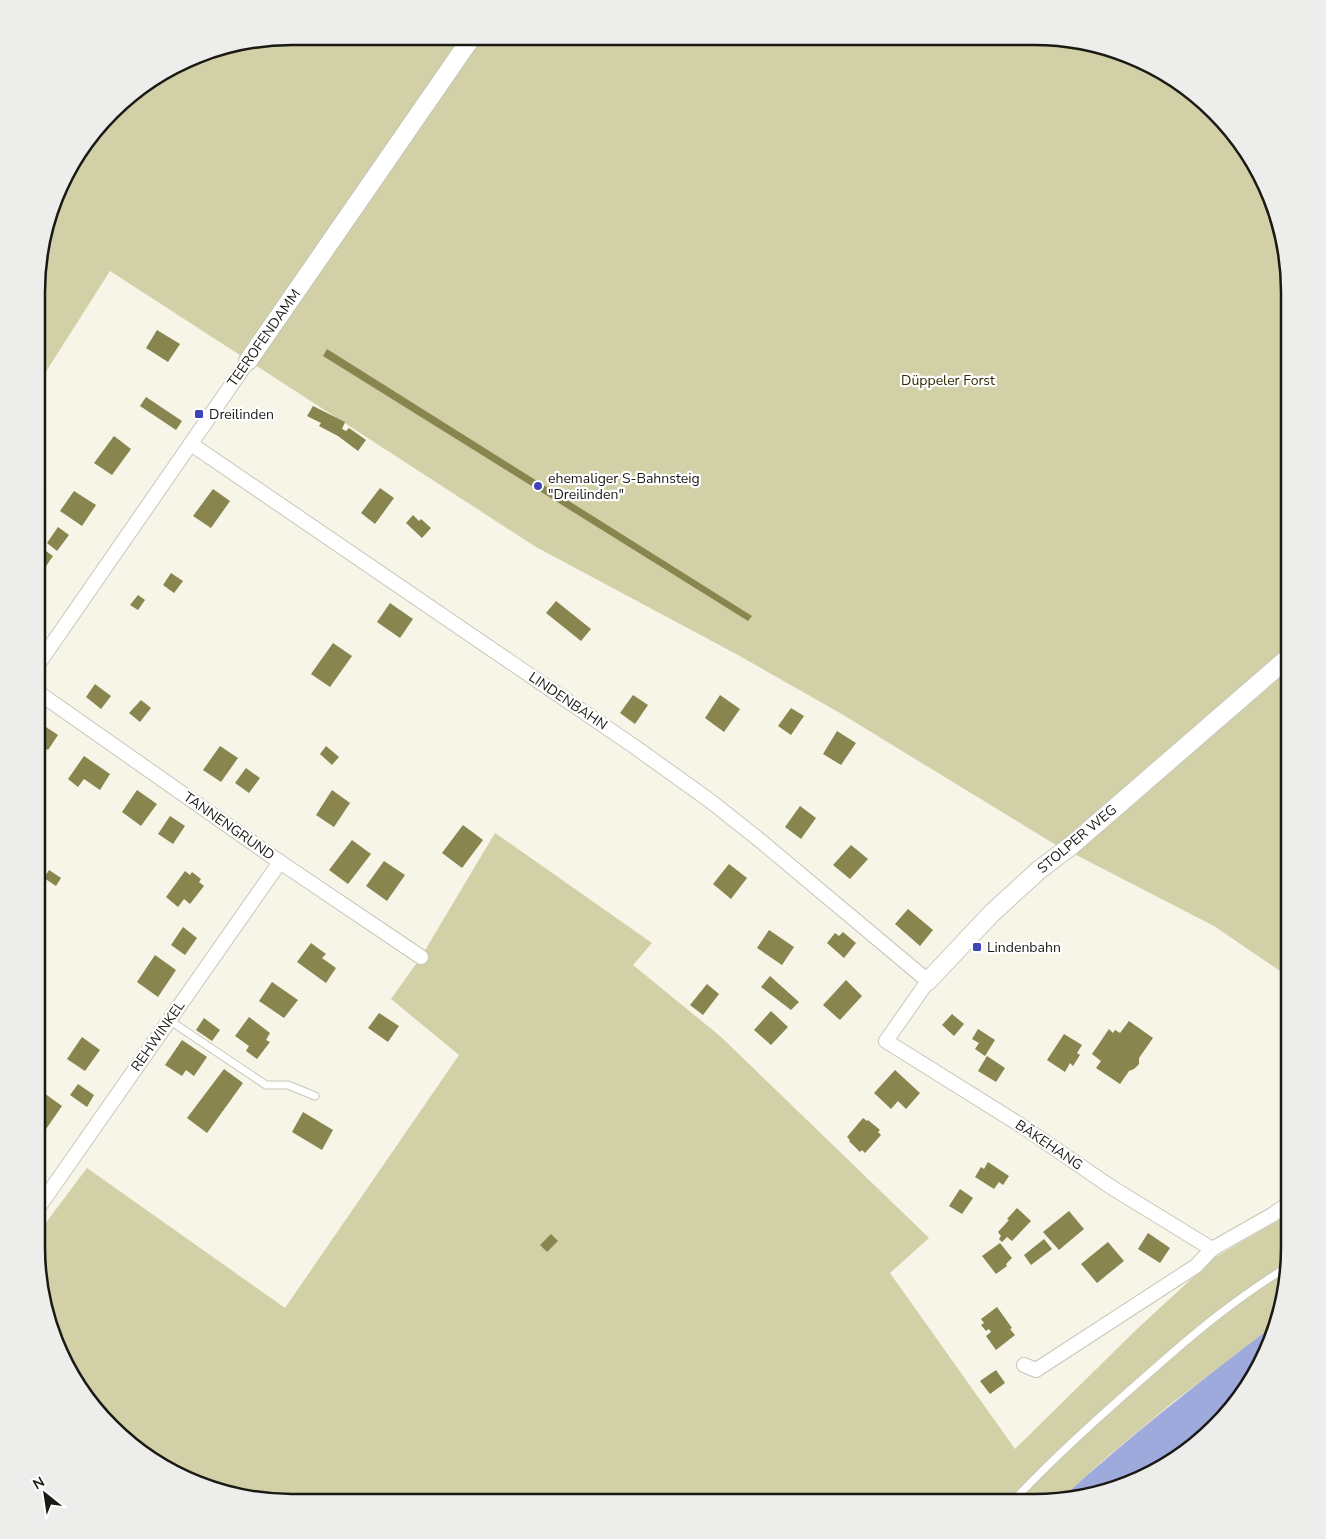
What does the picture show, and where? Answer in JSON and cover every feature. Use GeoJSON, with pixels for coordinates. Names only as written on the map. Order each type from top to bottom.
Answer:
{"type":"FeatureCollection","features":[{"type":"Feature","properties":{"kind":"street","name":"TEEROFENDAMM"},"geometry":{"type":"LineString","coordinates":[[45,654],[466,45]]}},
{"type":"Feature","properties":{"kind":"street","name":"LINDENBAHN"},"geometry":{"type":"LineString","coordinates":[[192,444],[635,747],[709,800],[758,838],[928,981]]}},
{"type":"Feature","properties":{"kind":"street","name":"STOLPER WEG"},"geometry":{"type":"LineString","coordinates":[[886,1041],[928,981],[992,913],[1039,870],[1072,845],[1281,664]]}},
{"type":"Feature","properties":{"kind":"street","name":"TANNENGRUND"},"geometry":{"type":"LineString","coordinates":[[45,697],[280,862],[421,957]]}},
{"type":"Feature","properties":{"kind":"street","name":"REHWINKEL"},"geometry":{"type":"LineString","coordinates":[[45,1198],[280,862]]}},
{"type":"Feature","properties":{"kind":"street","name":"BÄKEHANG"},"geometry":{"type":"LineString","coordinates":[[886,1041],[1022,1126],[1111,1187],[1212,1249]]}},
{"type":"Feature","properties":{"kind":"street"},"geometry":{"type":"LineString","coordinates":[[1024,1365],[1036,1370],[1196,1266],[1212,1249],[1281,1212]]}},
{"type":"Feature","properties":{"kind":"lane"},"geometry":{"type":"LineString","coordinates":[[169,1020],[266,1085],[288,1085],[315,1096]]}},
{"type":"Feature","properties":{"kind":"lane"},"geometry":{"type":"LineString","coordinates":[[1020,1494],[1097,1419],[1206,1324],[1262,1282],[1279,1272]]}},
{"type":"Feature","properties":{"kind":"green space","name":"Düppeler Forst"},"geometry":{"type":"Polygon","coordinates":[[[292,45],[1034,45],[1066,47],[1098,53],[1143,70],[1157,78],[1184,96],[1209,117],[1239,155],[1256,183],[1268,213],[1279,260],[1281,292],[1281,972],[1214,926],[1051,842],[840,713],[738,655],[536,547],[110,271],[45,373],[45,292],[47,260],[53,228],[70,183],[87,155],[117,117],[142,96],[169,78],[213,58],[260,47],[292,45]]]}},
{"type":"Feature","properties":{"kind":"green space"},"geometry":{"type":"Polygon","coordinates":[[[495,833],[652,943],[633,965],[720,1036],[929,1238],[890,1273],[1015,1449],[1137,1329],[1214,1258],[1281,1219],[1279,1279],[1273,1311],[1266,1332],[1172,1403],[1069,1491],[1066,1492],[1034,1494],[292,1494],[260,1492],[228,1486],[183,1469],[142,1443],[117,1422],[96,1397],[70,1356],[53,1311],[47,1279],[45,1224],[87,1168],[285,1308],[459,1055],[391,999],[421,957],[495,833]]]}},
{"type":"Feature","properties":{"kind":"water"},"geometry":{"type":"Polygon","coordinates":[[[1266,1332],[1256,1356],[1239,1384],[1220,1410],[1197,1433],[1143,1469],[1098,1486],[1069,1491],[1140,1430],[1266,1332]]]}},
{"type":"Feature","properties":{"kind":"building"},"geometry":{"type":"Polygon","coordinates":[[[157,330],[180,344],[168,362],[146,348],[157,330]]]}},
{"type":"Feature","properties":{"kind":"building","name":"ehemaliger S-Bahnsteig \"Dreilinden\""},"geometry":{"type":"Polygon","coordinates":[[[327,349],[752,616],[748,621],[323,356],[327,349]]]}},
{"type":"Feature","properties":{"kind":"building"},"geometry":{"type":"Polygon","coordinates":[[[146,397],[182,421],[176,430],[140,406],[146,397]]]}},
{"type":"Feature","properties":{"kind":"building"},"geometry":{"type":"Polygon","coordinates":[[[313,406],[345,422],[342,429],[346,431],[349,428],[366,440],[358,451],[338,436],[319,426],[321,423],[307,416],[313,406]]]}},
{"type":"Feature","properties":{"kind":"building"},"geometry":{"type":"Polygon","coordinates":[[[114,436],[131,449],[112,475],[94,463],[114,436]]]}},
{"type":"Feature","properties":{"kind":"building"},"geometry":{"type":"Polygon","coordinates":[[[380,488],[394,498],[375,524],[361,513],[380,488]]]}},
{"type":"Feature","properties":{"kind":"building"},"geometry":{"type":"Polygon","coordinates":[[[213,489],[230,501],[211,528],[193,516],[213,489]]]}},
{"type":"Feature","properties":{"kind":"building"},"geometry":{"type":"Polygon","coordinates":[[[74,491],[96,505],[82,526],[60,511],[74,491]]]}},
{"type":"Feature","properties":{"kind":"building"},"geometry":{"type":"Polygon","coordinates":[[[413,515],[431,528],[422,538],[406,523],[413,515]]]}},
{"type":"Feature","properties":{"kind":"building"},"geometry":{"type":"Polygon","coordinates":[[[58,527],[69,535],[57,551],[47,543],[58,527]]]}},
{"type":"Feature","properties":{"kind":"building"},"geometry":{"type":"Polygon","coordinates":[[[45,550],[53,556],[45,568],[45,550]]]}},
{"type":"Feature","properties":{"kind":"building"},"geometry":{"type":"Polygon","coordinates":[[[171,573],[183,581],[174,593],[163,585],[171,573]]]}},
{"type":"Feature","properties":{"kind":"building"},"geometry":{"type":"Polygon","coordinates":[[[138,595],[145,600],[138,610],[130,605],[138,595]]]}},
{"type":"Feature","properties":{"kind":"building"},"geometry":{"type":"Polygon","coordinates":[[[556,601],[591,629],[581,641],[546,613],[556,601]]]}},
{"type":"Feature","properties":{"kind":"building"},"geometry":{"type":"Polygon","coordinates":[[[390,603],[413,619],[400,638],[377,622],[390,603]]]}},
{"type":"Feature","properties":{"kind":"building"},"geometry":{"type":"Polygon","coordinates":[[[333,643],[352,656],[330,687],[311,674],[333,643]]]}},
{"type":"Feature","properties":{"kind":"building"},"geometry":{"type":"Polygon","coordinates":[[[95,684],[111,696],[101,709],[86,697],[95,684]]]}},
{"type":"Feature","properties":{"kind":"building"},"geometry":{"type":"Polygon","coordinates":[[[633,695],[648,705],[635,724],[620,713],[633,695]]]}},
{"type":"Feature","properties":{"kind":"building"},"geometry":{"type":"Polygon","coordinates":[[[720,695],[740,709],[724,732],[705,718],[720,695]]]}},
{"type":"Feature","properties":{"kind":"building"},"geometry":{"type":"Polygon","coordinates":[[[141,700],[151,708],[140,722],[129,713],[141,700]]]}},
{"type":"Feature","properties":{"kind":"building"},"geometry":{"type":"Polygon","coordinates":[[[791,708],[804,716],[791,735],[778,726],[791,708]]]}},
{"type":"Feature","properties":{"kind":"building"},"geometry":{"type":"Polygon","coordinates":[[[45,726],[58,735],[48,750],[45,748],[45,726]]]}},
{"type":"Feature","properties":{"kind":"building"},"geometry":{"type":"Polygon","coordinates":[[[837,731],[856,743],[841,765],[823,754],[837,731]]]}},
{"type":"Feature","properties":{"kind":"building"},"geometry":{"type":"Polygon","coordinates":[[[220,746],[238,758],[221,782],[203,770],[220,746]]]}},
{"type":"Feature","properties":{"kind":"building"},"geometry":{"type":"Polygon","coordinates":[[[326,746],[339,757],[332,765],[320,754],[326,746]]]}},
{"type":"Feature","properties":{"kind":"building"},"geometry":{"type":"Polygon","coordinates":[[[84,756],[110,774],[100,790],[84,779],[78,787],[68,779],[84,756]]]}},
{"type":"Feature","properties":{"kind":"building"},"geometry":{"type":"Polygon","coordinates":[[[246,768],[260,778],[249,793],[235,783],[246,768]]]}},
{"type":"Feature","properties":{"kind":"building"},"geometry":{"type":"Polygon","coordinates":[[[137,790],[157,804],[141,826],[122,812],[137,790]]]}},
{"type":"Feature","properties":{"kind":"building"},"geometry":{"type":"Polygon","coordinates":[[[332,790],[350,803],[334,827],[316,815],[332,790]]]}},
{"type":"Feature","properties":{"kind":"building"},"geometry":{"type":"Polygon","coordinates":[[[800,806],[816,818],[801,839],[785,827],[800,806]]]}},
{"type":"Feature","properties":{"kind":"building"},"geometry":{"type":"Polygon","coordinates":[[[170,816],[185,826],[173,844],[158,834],[170,816]]]}},
{"type":"Feature","properties":{"kind":"building"},"geometry":{"type":"Polygon","coordinates":[[[463,825],[483,840],[462,868],[442,853],[463,825]]]}},
{"type":"Feature","properties":{"kind":"building"},"geometry":{"type":"Polygon","coordinates":[[[352,840],[371,854],[348,884],[329,870],[352,840]]]}},
{"type":"Feature","properties":{"kind":"building"},"geometry":{"type":"Polygon","coordinates":[[[851,845],[868,859],[850,879],[833,865],[851,845]]]}},
{"type":"Feature","properties":{"kind":"building"},"geometry":{"type":"Polygon","coordinates":[[[384,861],[405,875],[387,901],[366,886],[384,861]]]}},
{"type":"Feature","properties":{"kind":"building"},"geometry":{"type":"Polygon","coordinates":[[[729,864],[747,878],[731,899],[713,884],[729,864]]]}},
{"type":"Feature","properties":{"kind":"building"},"geometry":{"type":"Polygon","coordinates":[[[49,870],[61,878],[56,886],[45,879],[49,870]]]}},
{"type":"Feature","properties":{"kind":"building"},"geometry":{"type":"Polygon","coordinates":[[[185,871],[190,875],[192,872],[201,879],[199,882],[204,886],[190,904],[184,899],[178,907],[166,897],[185,871]]]}},
{"type":"Feature","properties":{"kind":"building"},"geometry":{"type":"Polygon","coordinates":[[[908,909],[933,930],[920,946],[895,924],[908,909]]]}},
{"type":"Feature","properties":{"kind":"building"},"geometry":{"type":"Polygon","coordinates":[[[183,927],[197,938],[185,955],[171,945],[183,927]]]}},
{"type":"Feature","properties":{"kind":"building"},"geometry":{"type":"Polygon","coordinates":[[[769,930],[794,947],[782,965],[757,948],[769,930]]]}},
{"type":"Feature","properties":{"kind":"building"},"geometry":{"type":"Polygon","coordinates":[[[843,932],[856,943],[844,958],[827,943],[835,933],[839,936],[843,932]]]}},
{"type":"Feature","properties":{"kind":"building"},"geometry":{"type":"Polygon","coordinates":[[[311,943],[326,954],[322,958],[336,968],[326,983],[297,962],[311,943]]]}},
{"type":"Feature","properties":{"kind":"building"},"geometry":{"type":"Polygon","coordinates":[[[155,955],[176,970],[158,997],[137,982],[155,955]]]}},
{"type":"Feature","properties":{"kind":"building"},"geometry":{"type":"Polygon","coordinates":[[[770,976],[799,1002],[791,1010],[761,987],[770,976]]]}},
{"type":"Feature","properties":{"kind":"building"},"geometry":{"type":"Polygon","coordinates":[[[846,980],[862,996],[840,1020],[823,1005],[846,980]]]}},
{"type":"Feature","properties":{"kind":"building"},"geometry":{"type":"Polygon","coordinates":[[[272,982],[298,1000],[284,1018],[259,1001],[272,982]]]}},
{"type":"Feature","properties":{"kind":"building"},"geometry":{"type":"Polygon","coordinates":[[[707,984],[719,994],[703,1015],[690,1005],[707,984]]]}},
{"type":"Feature","properties":{"kind":"building"},"geometry":{"type":"Polygon","coordinates":[[[771,1011],[788,1027],[771,1045],[754,1030],[771,1011]]]}},
{"type":"Feature","properties":{"kind":"building"},"geometry":{"type":"Polygon","coordinates":[[[379,1013],[399,1026],[388,1042],[368,1028],[379,1013]]]}},
{"type":"Feature","properties":{"kind":"building"},"geometry":{"type":"Polygon","coordinates":[[[952,1014],[964,1024],[954,1036],[942,1025],[952,1014]]]}},
{"type":"Feature","properties":{"kind":"building"},"geometry":{"type":"Polygon","coordinates":[[[249,1017],[270,1033],[266,1040],[270,1042],[257,1059],[246,1051],[249,1046],[235,1036],[249,1017]]]}},
{"type":"Feature","properties":{"kind":"building"},"geometry":{"type":"Polygon","coordinates":[[[204,1018],[220,1030],[212,1041],[196,1030],[204,1018]]]}},
{"type":"Feature","properties":{"kind":"building"},"geometry":{"type":"Polygon","coordinates":[[[1129,1021],[1153,1038],[1139,1058],[1139,1064],[1129,1071],[1120,1084],[1096,1068],[1101,1061],[1092,1054],[1109,1029],[1113,1033],[1115,1030],[1120,1033],[1129,1021]]]}},
{"type":"Feature","properties":{"kind":"building"},"geometry":{"type":"Polygon","coordinates":[[[978,1029],[995,1040],[985,1056],[975,1049],[979,1043],[972,1039],[978,1029]]]}},
{"type":"Feature","properties":{"kind":"building"},"geometry":{"type":"Polygon","coordinates":[[[1064,1034],[1082,1045],[1077,1053],[1080,1055],[1073,1066],[1070,1063],[1065,1072],[1047,1060],[1064,1034]]]}},
{"type":"Feature","properties":{"kind":"building"},"geometry":{"type":"Polygon","coordinates":[[[82,1037],[100,1050],[85,1071],[67,1059],[82,1037]]]}},
{"type":"Feature","properties":{"kind":"building"},"geometry":{"type":"Polygon","coordinates":[[[182,1040],[207,1057],[194,1076],[186,1070],[182,1076],[165,1065],[182,1040]]]}},
{"type":"Feature","properties":{"kind":"building"},"geometry":{"type":"Polygon","coordinates":[[[987,1056],[1005,1068],[996,1082],[978,1071],[987,1056]]]}},
{"type":"Feature","properties":{"kind":"building"},"geometry":{"type":"Polygon","coordinates":[[[224,1069],[243,1083],[207,1133],[187,1118],[224,1069]]]}},
{"type":"Feature","properties":{"kind":"building"},"geometry":{"type":"Polygon","coordinates":[[[895,1070],[920,1093],[906,1109],[898,1101],[891,1109],[874,1093],[895,1070]]]}},
{"type":"Feature","properties":{"kind":"building"},"geometry":{"type":"Polygon","coordinates":[[[78,1084],[94,1095],[87,1107],[70,1095],[78,1084]]]}},
{"type":"Feature","properties":{"kind":"building"},"geometry":{"type":"Polygon","coordinates":[[[45,1094],[62,1106],[45,1128],[45,1094]]]}},
{"type":"Feature","properties":{"kind":"building"},"geometry":{"type":"Polygon","coordinates":[[[303,1112],[333,1130],[322,1150],[292,1132],[303,1112]]]}},
{"type":"Feature","properties":{"kind":"building"},"geometry":{"type":"Polygon","coordinates":[[[863,1118],[880,1130],[878,1132],[881,1135],[865,1153],[862,1150],[860,1152],[847,1137],[863,1118]]]}},
{"type":"Feature","properties":{"kind":"building"},"geometry":{"type":"Polygon","coordinates":[[[988,1162],[1009,1176],[1003,1185],[999,1182],[994,1189],[975,1177],[981,1167],[984,1169],[988,1162]]]}},
{"type":"Feature","properties":{"kind":"building"},"geometry":{"type":"Polygon","coordinates":[[[960,1189],[973,1198],[962,1214],[949,1206],[960,1189]]]}},
{"type":"Feature","properties":{"kind":"building"},"geometry":{"type":"Polygon","coordinates":[[[1017,1208],[1031,1221],[1012,1241],[1007,1237],[1002,1242],[999,1239],[1001,1236],[998,1232],[1017,1208]]]}},
{"type":"Feature","properties":{"kind":"building"},"geometry":{"type":"Polygon","coordinates":[[[1069,1211],[1084,1229],[1059,1250],[1043,1232],[1069,1211]]]}},
{"type":"Feature","properties":{"kind":"building"},"geometry":{"type":"Polygon","coordinates":[[[1148,1233],[1170,1248],[1160,1263],[1138,1249],[1148,1233]]]}},
{"type":"Feature","properties":{"kind":"building"},"geometry":{"type":"Polygon","coordinates":[[[551,1234],[558,1241],[547,1252],[540,1245],[551,1234]]]}},
{"type":"Feature","properties":{"kind":"building"},"geometry":{"type":"Polygon","coordinates":[[[1044,1239],[1052,1249],[1031,1265],[1024,1255],[1044,1239]]]}},
{"type":"Feature","properties":{"kind":"building"},"geometry":{"type":"Polygon","coordinates":[[[1108,1242],[1124,1261],[1097,1283],[1081,1264],[1108,1242]]]}},
{"type":"Feature","properties":{"kind":"building"},"geometry":{"type":"Polygon","coordinates":[[[1000,1243],[1012,1258],[1006,1264],[1007,1266],[996,1274],[982,1256],[1000,1243]]]}},
{"type":"Feature","properties":{"kind":"building"},"geometry":{"type":"Polygon","coordinates":[[[997,1307],[1015,1335],[996,1350],[986,1336],[991,1332],[989,1329],[986,1331],[981,1325],[984,1323],[981,1319],[997,1307]]]}},
{"type":"Feature","properties":{"kind":"building"},"geometry":{"type":"Polygon","coordinates":[[[996,1370],[1005,1383],[990,1394],[980,1381],[996,1370]]]}},
{"type":"Feature","properties":{"kind":"place","name":"Dreilinden"},"geometry":{"type":"Point","coordinates":[199,414]}},
{"type":"Feature","properties":{"kind":"place","name":"ehemaliger S-Bahnsteig \"Dreilinden\""},"geometry":{"type":"Point","coordinates":[538,486]}},
{"type":"Feature","properties":{"kind":"place","name":"Lindenbahn"},"geometry":{"type":"Point","coordinates":[977,947]}}]}
